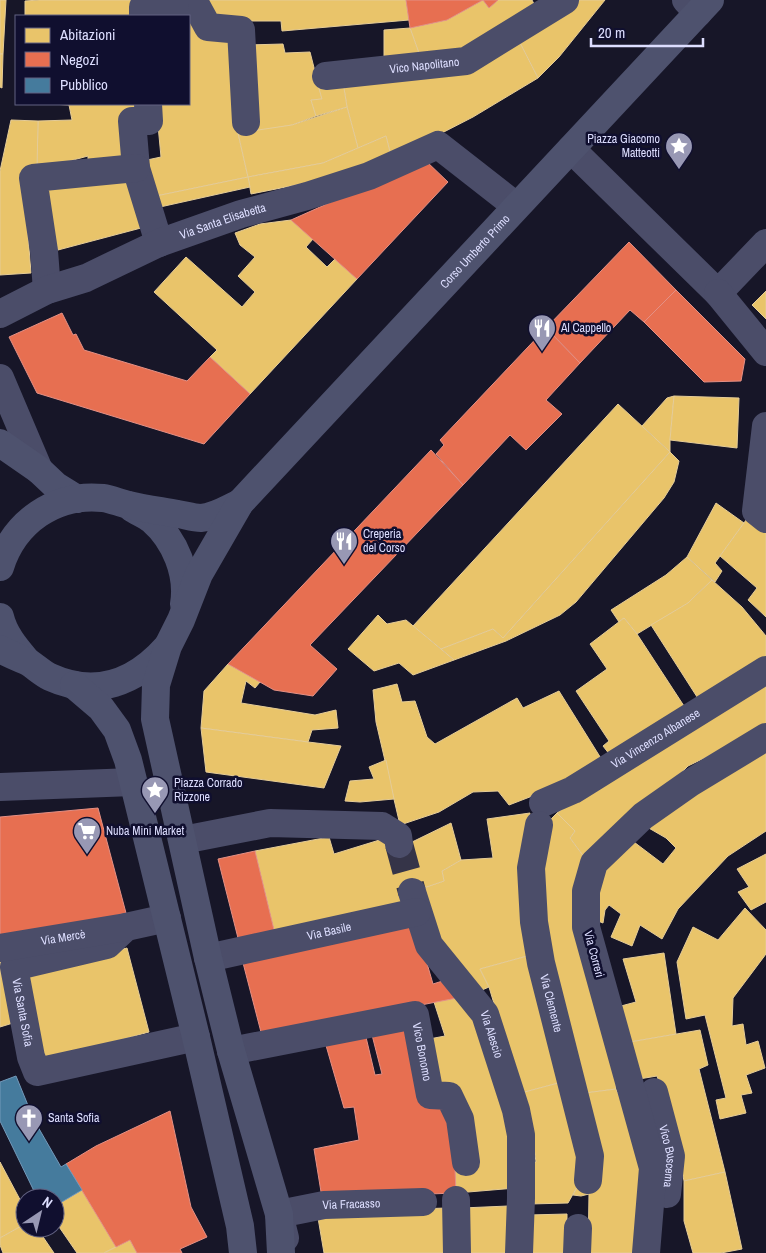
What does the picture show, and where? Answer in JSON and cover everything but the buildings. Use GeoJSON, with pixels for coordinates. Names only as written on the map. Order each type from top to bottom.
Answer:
{"type":"FeatureCollection","features":[{"type":"Feature","properties":{"kind":"street","name":"Vico Napolitano"},"geometry":{"type":"LineString","coordinates":[[326,76],[466,60],[565,0]]}},
{"type":"Feature","properties":{"kind":"street"},"geometry":{"type":"LineString","coordinates":[[143,15],[143,7],[175,2],[196,5],[208,27],[241,30],[246,122]]}},
{"type":"Feature","properties":{"kind":"street","name":"Corso Umberto Primo"},"geometry":{"type":"LineString","coordinates":[[240,503],[571,149],[698,4]]}},
{"type":"Feature","properties":{"kind":"street"},"geometry":{"type":"LineString","coordinates":[[148,105],[149,121],[132,121],[136,168],[159,243]]}},
{"type":"Feature","properties":{"kind":"street","name":"Via Santa Elisabetta"},"geometry":{"type":"LineString","coordinates":[[0,314],[47,290],[86,278],[159,243],[242,214],[369,176],[438,145],[516,206]]}},
{"type":"Feature","properties":{"kind":"street"},"geometry":{"type":"LineString","coordinates":[[571,149],[718,293],[766,352]]}},
{"type":"Feature","properties":{"kind":"street"},"geometry":{"type":"LineString","coordinates":[[47,290],[44,251],[32,178],[136,168]]}},
{"type":"Feature","properties":{"kind":"street"},"geometry":{"type":"LineString","coordinates":[[718,293],[766,243]]}},
{"type":"Feature","properties":{"kind":"street"},"geometry":{"type":"LineString","coordinates":[[0,378],[39,470]]}},
{"type":"Feature","properties":{"kind":"street"},"geometry":{"type":"LineString","coordinates":[[766,426],[756,511],[766,519]]}},
{"type":"Feature","properties":{"kind":"street"},"geometry":{"type":"LineString","coordinates":[[0,443],[39,470],[56,486],[77,499]]}},
{"type":"Feature","properties":{"kind":"street"},"geometry":{"type":"LineString","coordinates":[[0,567],[4,554],[16,534],[33,517],[54,504],[77,499],[103,498],[129,506],[200,518],[218,514],[240,503]]}},
{"type":"Feature","properties":{"kind":"street"},"geometry":{"type":"LineString","coordinates":[[240,503],[199,574],[181,620],[168,646],[156,685],[155,719],[208,958],[231,1051],[289,1253]]}},
{"type":"Feature","properties":{"kind":"street"},"geometry":{"type":"LineString","coordinates":[[129,506],[152,520],[170,541],[181,566],[186,593],[181,620]]}},
{"type":"Feature","properties":{"kind":"street"},"geometry":{"type":"LineString","coordinates":[[0,617],[13,645],[29,663]]}},
{"type":"Feature","properties":{"kind":"street"},"geometry":{"type":"LineString","coordinates":[[0,649],[29,663],[50,677],[74,685],[95,686],[117,683],[137,675],[154,662],[168,646]]}},
{"type":"Feature","properties":{"kind":"street","name":"Via Vincenzo Albanese"},"geometry":{"type":"LineString","coordinates":[[541,814],[574,790],[766,670]]}},
{"type":"Feature","properties":{"kind":"street"},"geometry":{"type":"LineString","coordinates":[[74,685],[101,708],[117,730],[128,760],[196,1037],[240,1226],[243,1253]]}},
{"type":"Feature","properties":{"kind":"street","name":"Via Correri"},"geometry":{"type":"LineString","coordinates":[[646,1253],[653,1168],[586,926],[586,891],[594,863],[643,816],[690,783],[766,737]]}},
{"type":"Feature","properties":{"kind":"street"},"geometry":{"type":"LineString","coordinates":[[0,787],[133,782]]}},
{"type":"Feature","properties":{"kind":"street","name":"Via Clemente"},"geometry":{"type":"LineString","coordinates":[[541,814],[531,868],[534,922],[541,963],[590,1156],[588,1180]]}},
{"type":"Feature","properties":{"kind":"street"},"geometry":{"type":"LineString","coordinates":[[183,840],[270,823],[382,826],[398,840]]}},
{"type":"Feature","properties":{"kind":"street","name":"Via Basile"},"geometry":{"type":"LineString","coordinates":[[208,958],[415,902]]}},
{"type":"Feature","properties":{"kind":"street","name":"Via Alescio"},"geometry":{"type":"LineString","coordinates":[[415,902],[429,945],[485,1014],[516,1110],[521,1136],[519,1253]]}},
{"type":"Feature","properties":{"kind":"street","name":"Via Mercè"},"geometry":{"type":"LineString","coordinates":[[7,957],[167,918]]}},
{"type":"Feature","properties":{"kind":"street","name":"Via Santa Sofia"},"geometry":{"type":"LineString","coordinates":[[7,957],[31,1057],[37,1072],[44,1072],[196,1037]]}},
{"type":"Feature","properties":{"kind":"street","name":"Vico Bonomo"},"geometry":{"type":"LineString","coordinates":[[231,1051],[415,1015],[430,1095],[449,1096],[460,1119],[466,1162]]}},
{"type":"Feature","properties":{"kind":"street","name":"Vico Buscema"},"geometry":{"type":"LineString","coordinates":[[654,1092],[671,1156],[661,1253]]}},
{"type":"Feature","properties":{"kind":"street"},"geometry":{"type":"LineString","coordinates":[[456,1200],[457,1253]]}},
{"type":"Feature","properties":{"kind":"street","name":"Via Fracasso"},"geometry":{"type":"LineString","coordinates":[[279,1214],[324,1205],[423,1202]]}},
{"type":"Feature","properties":{"kind":"street"},"geometry":{"type":"LineString","coordinates":[[279,1214],[281,1253]]}},
{"type":"Feature","properties":{"kind":"street"},"geometry":{"type":"LineString","coordinates":[[240,1226],[252,1253]]}},
{"type":"Feature","properties":{"kind":"tunnel"},"geometry":{"type":"LineString","coordinates":[[399,844],[412,892]]}},
{"type":"Feature","properties":{"kind":"place","name":"Piazza Giacomo Matteotti"},"geometry":{"type":"Point","coordinates":[679,170]}},
{"type":"Feature","properties":{"kind":"place","name":"Al Cappello"},"geometry":{"type":"Point","coordinates":[542,352]}},
{"type":"Feature","properties":{"kind":"place","name":"Creperia del Corso"},"geometry":{"type":"Point","coordinates":[344,565]}},
{"type":"Feature","properties":{"kind":"place","name":"Piazza Corrado Rizzone"},"geometry":{"type":"Point","coordinates":[155,814]}},
{"type":"Feature","properties":{"kind":"place","name":"Nuba Mini Market"},"geometry":{"type":"Point","coordinates":[87,855]}},
{"type":"Feature","properties":{"kind":"place","name":"Santa Sofia"},"geometry":{"type":"Point","coordinates":[29,1142]}}]}
